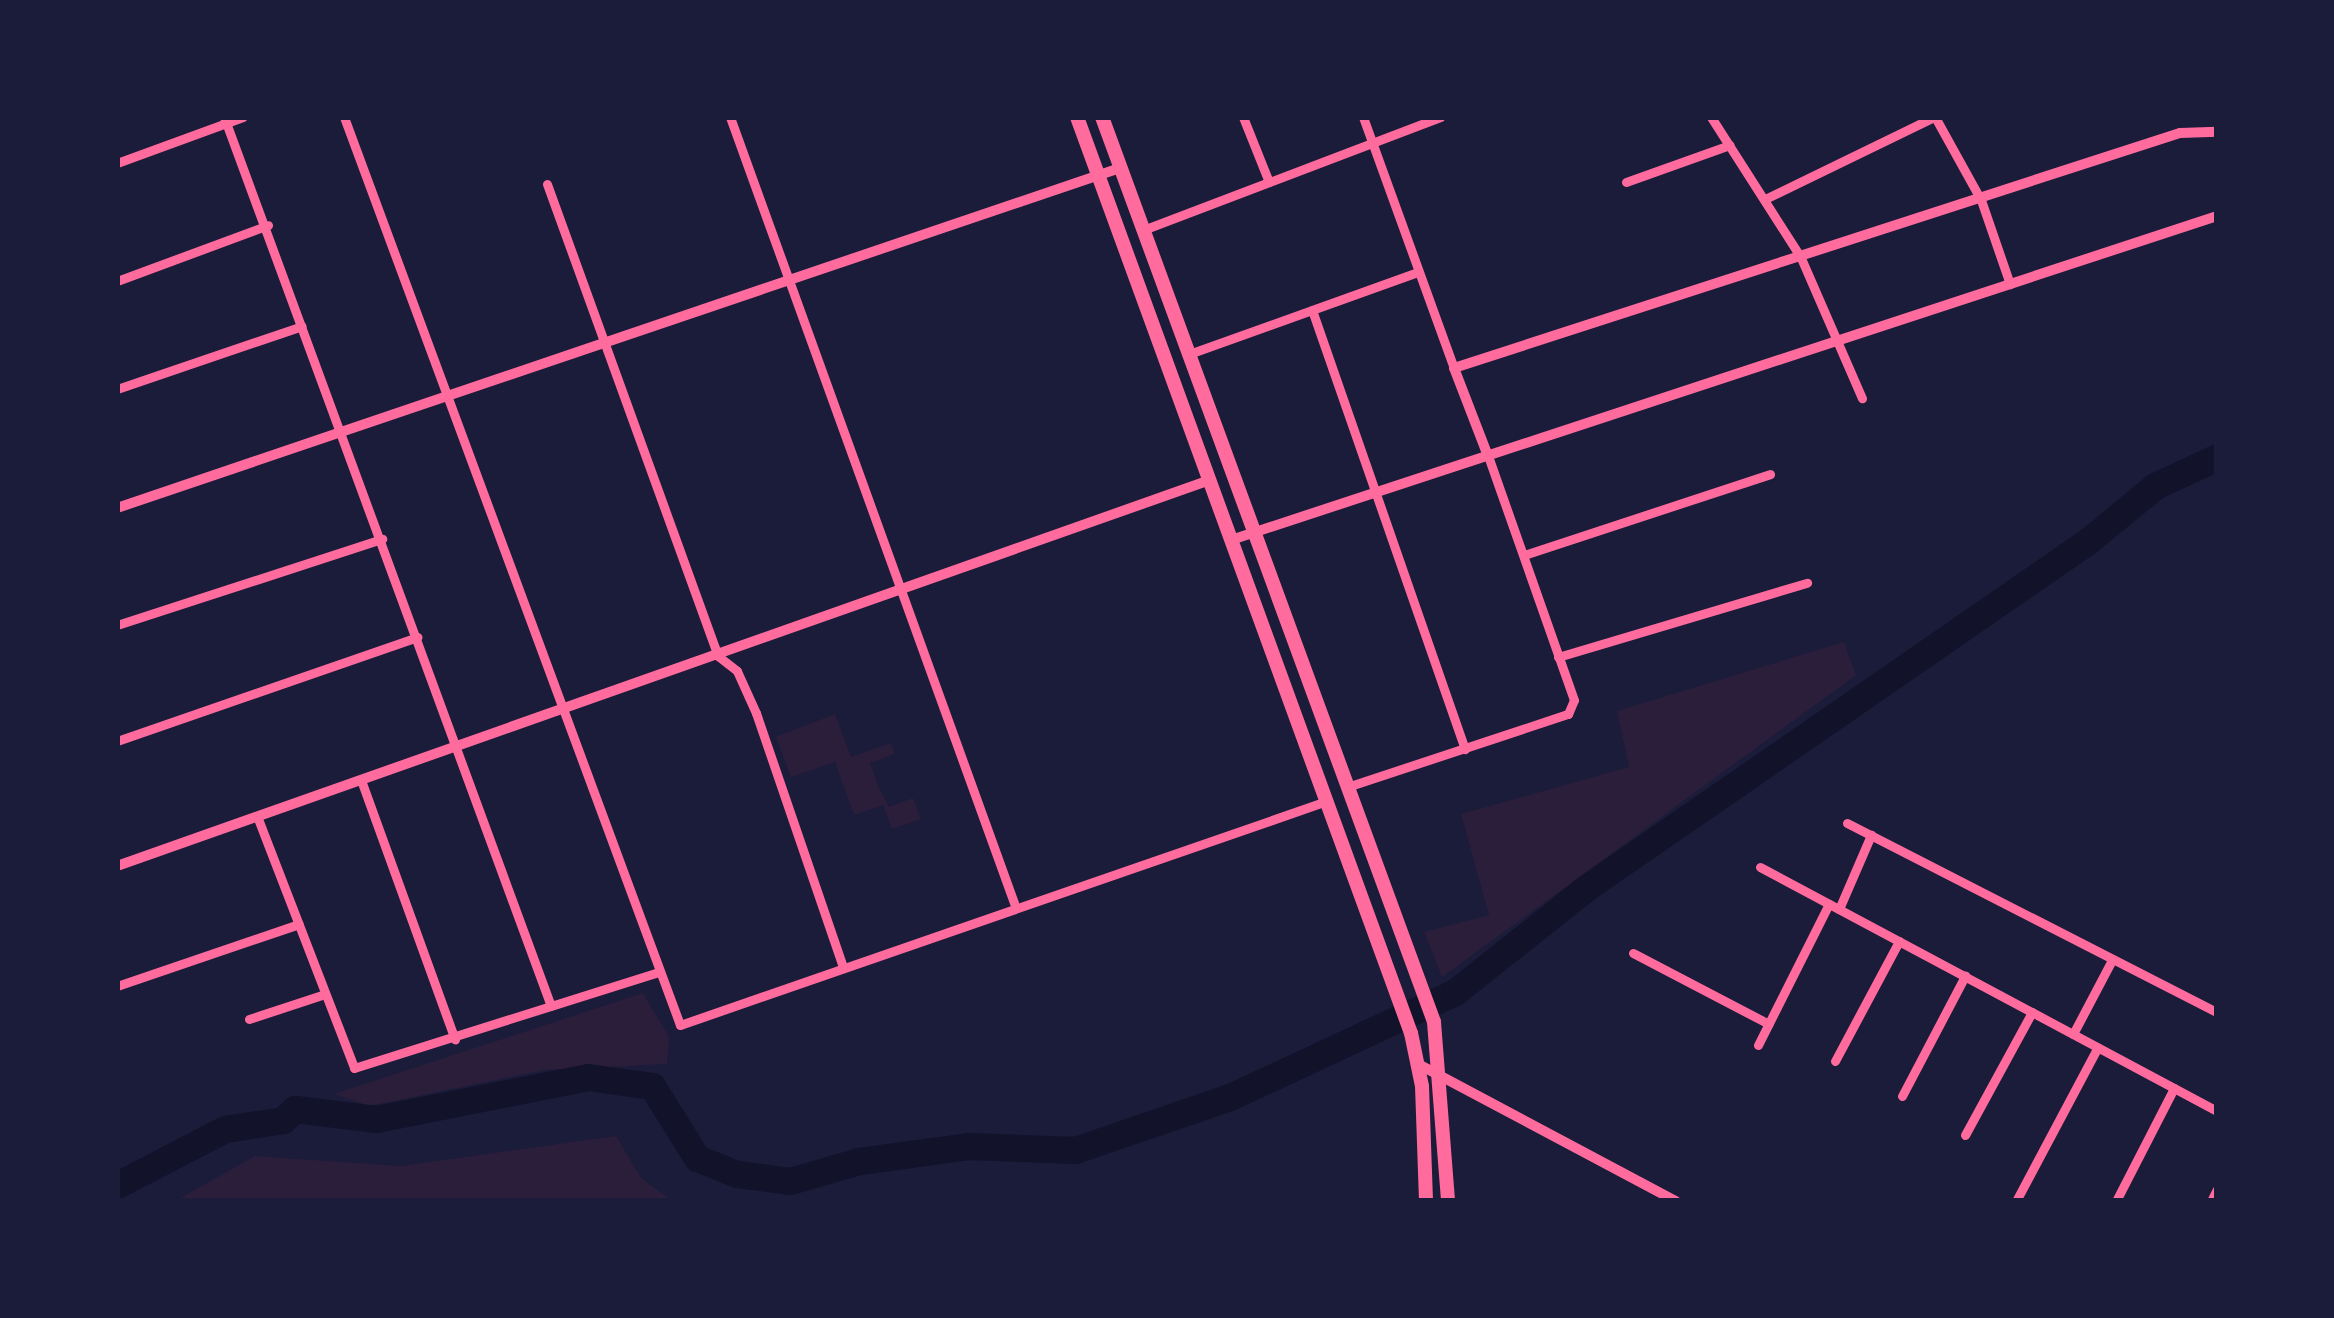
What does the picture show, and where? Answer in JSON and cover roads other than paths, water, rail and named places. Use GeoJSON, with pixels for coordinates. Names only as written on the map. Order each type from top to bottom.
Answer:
{"type":"FeatureCollection","features":[{"type":"Feature","properties":{"kind":"main road"},"geometry":{"type":"LineString","coordinates":[[1077,117],[1411,1033],[1418,1064],[1426,1201]]}},
{"type":"Feature","properties":{"kind":"main road"},"geometry":{"type":"LineString","coordinates":[[1102,117],[1434,1022],[1443,1076],[1448,1201]]}},
{"type":"Feature","properties":{"kind":"street"},"geometry":{"type":"LineString","coordinates":[[117,163],[243,117]]}},
{"type":"Feature","properties":{"kind":"street"},"geometry":{"type":"LineString","coordinates":[[344,117],[656,973],[680,1025],[1014,903],[1327,801]]}},
{"type":"Feature","properties":{"kind":"street"},"geometry":{"type":"LineString","coordinates":[[730,117],[1014,903]]}},
{"type":"Feature","properties":{"kind":"street"},"geometry":{"type":"LineString","coordinates":[[1243,117],[1269,182]]}},
{"type":"Feature","properties":{"kind":"street"},"geometry":{"type":"LineString","coordinates":[[1347,787],[1554,723],[1574,700],[1363,117]]}},
{"type":"Feature","properties":{"kind":"street"},"geometry":{"type":"LineString","coordinates":[[1143,230],[1440,117]]}},
{"type":"Feature","properties":{"kind":"street"},"geometry":{"type":"LineString","coordinates":[[1712,117],[1801,258],[1862,398]]}},
{"type":"Feature","properties":{"kind":"street"},"geometry":{"type":"LineString","coordinates":[[1765,199],[1935,117],[1981,200],[2010,284]]}},
{"type":"Feature","properties":{"kind":"street"},"geometry":{"type":"LineString","coordinates":[[225,120],[268,225],[551,1006]]}},
{"type":"Feature","properties":{"kind":"street"},"geometry":{"type":"LineString","coordinates":[[1454,368],[2180,133],[2217,132]]}},
{"type":"Feature","properties":{"kind":"street"},"geometry":{"type":"LineString","coordinates":[[1626,182],[1730,145]]}},
{"type":"Feature","properties":{"kind":"street"},"geometry":{"type":"LineString","coordinates":[[117,508],[1120,168]]}},
{"type":"Feature","properties":{"kind":"street"},"geometry":{"type":"LineString","coordinates":[[547,184],[718,656],[737,671],[756,713],[843,967]]}},
{"type":"Feature","properties":{"kind":"street"},"geometry":{"type":"LineString","coordinates":[[1231,540],[2217,216]]}},
{"type":"Feature","properties":{"kind":"street"},"geometry":{"type":"LineString","coordinates":[[117,281],[268,225]]}},
{"type":"Feature","properties":{"kind":"street"},"geometry":{"type":"LineString","coordinates":[[1189,354],[1418,272]]}},
{"type":"Feature","properties":{"kind":"street"},"geometry":{"type":"LineString","coordinates":[[1312,310],[1466,749]]}},
{"type":"Feature","properties":{"kind":"street"},"geometry":{"type":"LineString","coordinates":[[117,389],[302,326]]}},
{"type":"Feature","properties":{"kind":"street"},"geometry":{"type":"LineString","coordinates":[[1524,555],[1770,473]]}},
{"type":"Feature","properties":{"kind":"street"},"geometry":{"type":"LineString","coordinates":[[117,866],[1210,480]]}},
{"type":"Feature","properties":{"kind":"street"},"geometry":{"type":"LineString","coordinates":[[117,626],[382,538]]}},
{"type":"Feature","properties":{"kind":"street"},"geometry":{"type":"LineString","coordinates":[[1558,657],[1807,583]]}},
{"type":"Feature","properties":{"kind":"street"},"geometry":{"type":"LineString","coordinates":[[117,741],[417,637]]}},
{"type":"Feature","properties":{"kind":"street"},"geometry":{"type":"LineString","coordinates":[[361,780],[455,1039]]}},
{"type":"Feature","properties":{"kind":"street"},"geometry":{"type":"LineString","coordinates":[[257,816],[354,1068],[656,973]]}},
{"type":"Feature","properties":{"kind":"street"},"geometry":{"type":"LineString","coordinates":[[1847,823],[2217,1012]]}},
{"type":"Feature","properties":{"kind":"street"},"geometry":{"type":"LineString","coordinates":[[1757,1045],[1870,835]]}},
{"type":"Feature","properties":{"kind":"street"},"geometry":{"type":"LineString","coordinates":[[1760,867],[2217,1111]]}},
{"type":"Feature","properties":{"kind":"street"},"geometry":{"type":"LineString","coordinates":[[117,986],[299,924]]}},
{"type":"Feature","properties":{"kind":"street"},"geometry":{"type":"LineString","coordinates":[[1835,1061],[1899,941]]}},
{"type":"Feature","properties":{"kind":"street"},"geometry":{"type":"LineString","coordinates":[[1633,953],[1769,1024]]}},
{"type":"Feature","properties":{"kind":"street"},"geometry":{"type":"LineString","coordinates":[[2073,1034],[2112,960]]}},
{"type":"Feature","properties":{"kind":"street"},"geometry":{"type":"LineString","coordinates":[[1902,1096],[1965,976]]}},
{"type":"Feature","properties":{"kind":"street"},"geometry":{"type":"LineString","coordinates":[[250,1019],[326,994]]}},
{"type":"Feature","properties":{"kind":"street"},"geometry":{"type":"LineString","coordinates":[[1965,1136],[2032,1012]]}},
{"type":"Feature","properties":{"kind":"street"},"geometry":{"type":"LineString","coordinates":[[2016,1201],[2098,1047]]}},
{"type":"Feature","properties":{"kind":"street"},"geometry":{"type":"LineString","coordinates":[[1418,1064],[1676,1201]]}},
{"type":"Feature","properties":{"kind":"street"},"geometry":{"type":"LineString","coordinates":[[2116,1201],[2174,1088]]}},
{"type":"Feature","properties":{"kind":"street"},"geometry":{"type":"LineString","coordinates":[[2211,1201],[2217,1189]]}},
{"type":"Feature","properties":{"kind":"waterway"},"geometry":{"type":"LineString","coordinates":[[117,1185],[225,1129],[283,1120],[295,1109],[376,1119],[588,1077],[652,1086],[697,1158],[737,1174],[790,1181],[859,1161],[968,1146],[1075,1150],[1230,1097],[1455,992],[1586,888],[2088,541],[2155,486],[2217,457]]}}]}
